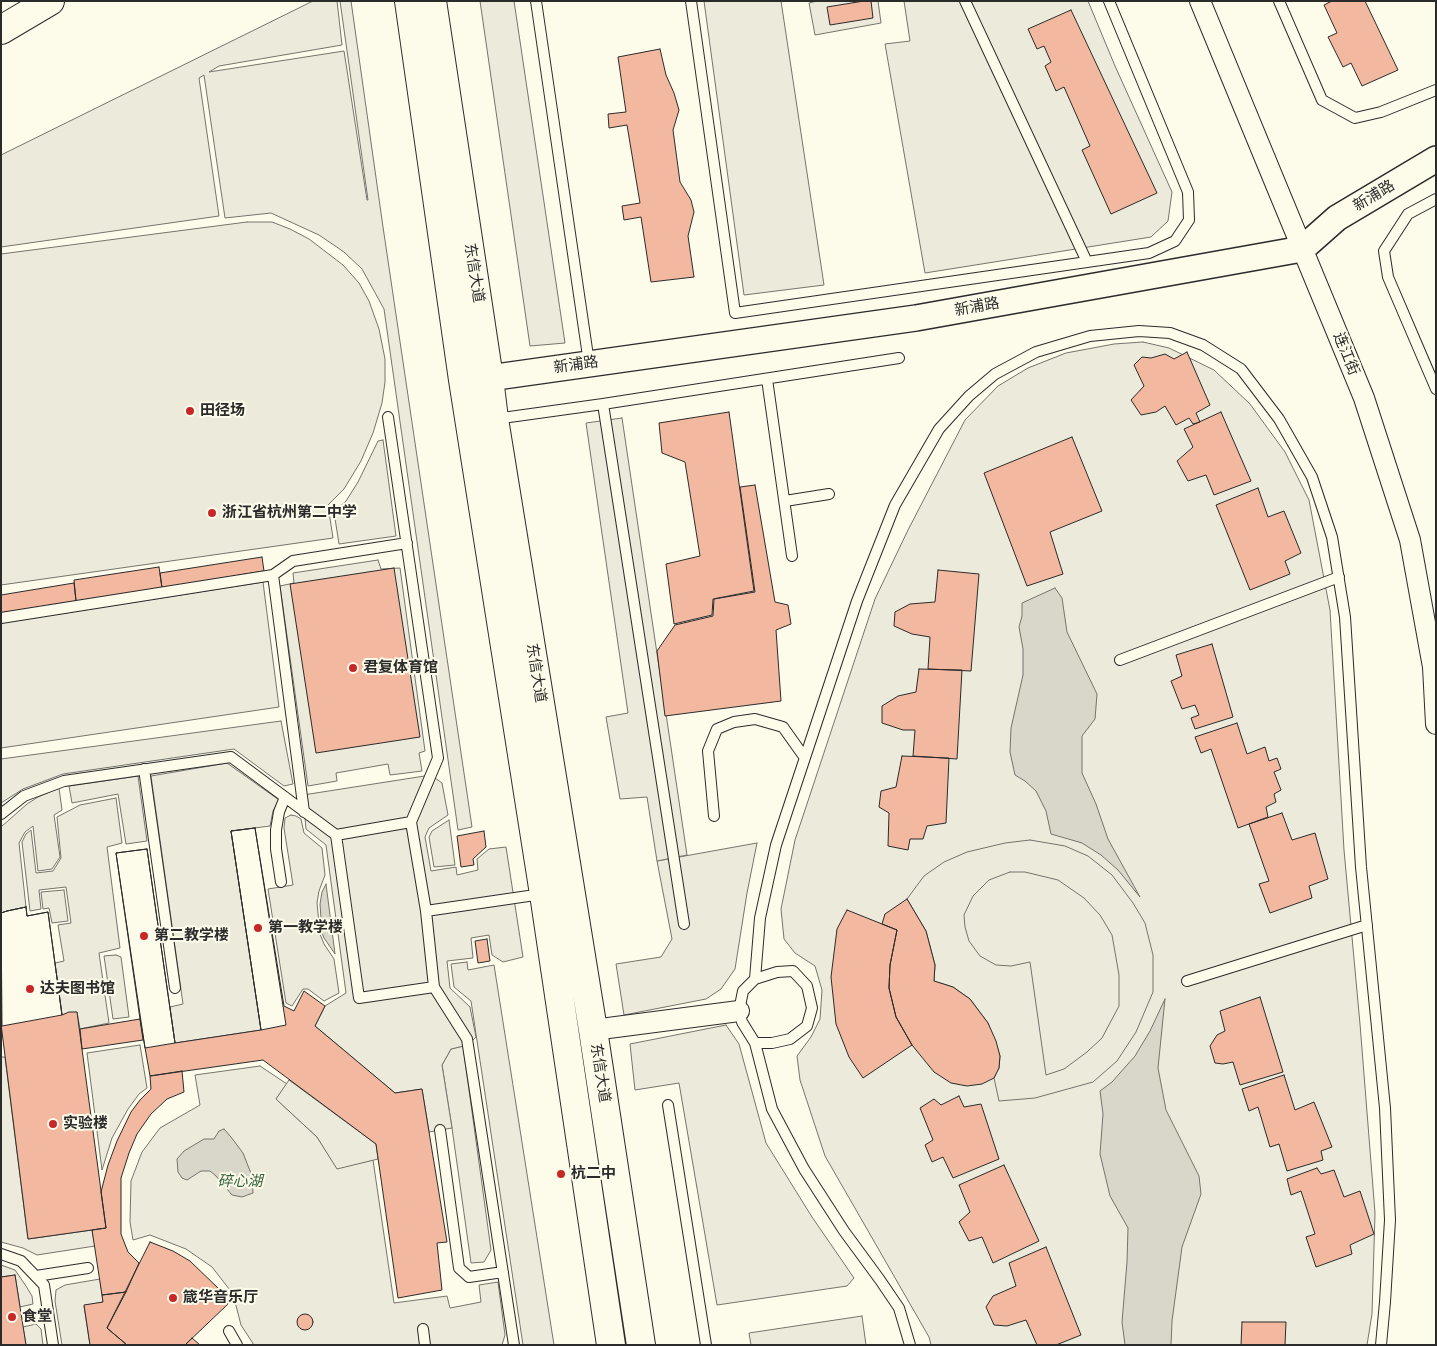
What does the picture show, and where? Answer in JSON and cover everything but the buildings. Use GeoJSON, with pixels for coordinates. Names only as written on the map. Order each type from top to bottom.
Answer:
{"type":"FeatureCollection","features":[{"type":"Feature","properties":{"kind":"main road"},"geometry":{"type":"LineString","coordinates":[[1,30],[50,1]]}},
{"type":"Feature","properties":{"kind":"main road","name":"东信大道"},"geometry":{"type":"LineString","coordinates":[[409,1],[464,380],[544,894],[611,1345]]}},
{"type":"Feature","properties":{"kind":"main road","name":"东信大道"},"geometry":{"type":"LineString","coordinates":[[432,1],[490,378],[494,419],[594,1030],[641,1345]]}},
{"type":"Feature","properties":{"kind":"street","name":"连江街"},"geometry":{"type":"LineString","coordinates":[[1200,1],[1364,398],[1410,540],[1433,668],[1436,724]]}},
{"type":"Feature","properties":{"kind":"street","name":"新浦路"},"geometry":{"type":"LineString","coordinates":[[490,378],[916,318],[1302,249],[1337,218],[1436,159]]}},
{"type":"Feature","properties":{"kind":"street"},"geometry":{"type":"LineString","coordinates":[[594,1030],[739,1011]]}},
{"type":"Feature","properties":{"kind":"lane"},"geometry":{"type":"LineString","coordinates":[[536,1],[589,363]]}},
{"type":"Feature","properties":{"kind":"lane"},"geometry":{"type":"LineString","coordinates":[[691,1],[735,313],[1149,253],[1175,241],[1189,220],[1188,192],[1109,1]]}},
{"type":"Feature","properties":{"kind":"lane"},"geometry":{"type":"LineString","coordinates":[[965,1],[1087,262]]}},
{"type":"Feature","properties":{"kind":"lane"},"geometry":{"type":"LineString","coordinates":[[1279,1],[1322,100],[1355,118],[1381,112],[1436,90]]}},
{"type":"Feature","properties":{"kind":"lane"},"geometry":{"type":"LineString","coordinates":[[1436,199],[1408,214],[1384,251],[1388,277],[1436,389]]}},
{"type":"Feature","properties":{"kind":"lane"},"geometry":{"type":"LineString","coordinates":[[755,979],[760,918],[774,854],[857,601],[895,505],[940,429],[969,396],[995,374],[1036,352],[1090,336],[1139,331],[1170,333],[1203,345],[1241,369],[1279,419],[1312,477],[1332,537],[1345,617],[1361,858],[1385,1108],[1390,1220],[1386,1302],[1381,1345]]}},
{"type":"Feature","properties":{"kind":"lane"},"geometry":{"type":"LineString","coordinates":[[494,419],[899,358]]}},
{"type":"Feature","properties":{"kind":"lane"},"geometry":{"type":"LineString","coordinates":[[768,378],[792,556]]}},
{"type":"Feature","properties":{"kind":"lane"},"geometry":{"type":"LineString","coordinates":[[603,404],[684,924]]}},
{"type":"Feature","properties":{"kind":"lane"},"geometry":{"type":"LineString","coordinates":[[388,417],[438,758],[410,822],[426,911],[434,987],[467,1039],[514,1345]]}},
{"type":"Feature","properties":{"kind":"lane"},"geometry":{"type":"LineString","coordinates":[[785,501],[829,494]]}},
{"type":"Feature","properties":{"kind":"lane"},"geometry":{"type":"LineString","coordinates":[[1,618],[273,574],[293,561],[407,543]]}},
{"type":"Feature","properties":{"kind":"lane"},"geometry":{"type":"LineString","coordinates":[[273,574],[304,812]]}},
{"type":"Feature","properties":{"kind":"lane"},"geometry":{"type":"LineString","coordinates":[[1120,660],[1339,577]]}},
{"type":"Feature","properties":{"kind":"lane"},"geometry":{"type":"LineString","coordinates":[[714,816],[708,750],[717,729],[734,722],[754,719],[783,727],[805,758]]}},
{"type":"Feature","properties":{"kind":"lane"},"geometry":{"type":"LineString","coordinates":[[1,814],[24,796],[64,782],[231,757],[336,836],[359,998],[434,987]]}},
{"type":"Feature","properties":{"kind":"lane"},"geometry":{"type":"LineString","coordinates":[[144,769],[175,988]]}},
{"type":"Feature","properties":{"kind":"lane"},"geometry":{"type":"LineString","coordinates":[[281,882],[276,849],[276,830],[279,812],[285,797]]}},
{"type":"Feature","properties":{"kind":"lane"},"geometry":{"type":"LineString","coordinates":[[336,836],[410,822]]}},
{"type":"Feature","properties":{"kind":"lane"},"geometry":{"type":"LineString","coordinates":[[426,911],[544,894]]}},
{"type":"Feature","properties":{"kind":"lane"},"geometry":{"type":"LineString","coordinates":[[1187,981],[1367,925]]}},
{"type":"Feature","properties":{"kind":"lane"},"geometry":{"type":"LineString","coordinates":[[755,1043],[772,1043],[790,1039],[807,1026],[812,1008],[807,986],[793,971],[776,972],[755,979],[743,991],[739,1011],[742,1022],[755,1043],[772,1109],[804,1169],[899,1308],[910,1345]]}},
{"type":"Feature","properties":{"kind":"lane"},"geometry":{"type":"LineString","coordinates":[[668,1105],[706,1345]]}},
{"type":"Feature","properties":{"kind":"lane"},"geometry":{"type":"LineString","coordinates":[[440,1130],[459,1268],[469,1277],[503,1272]]}},
{"type":"Feature","properties":{"kind":"lane"},"geometry":{"type":"LineString","coordinates":[[1,1254],[21,1261],[44,1285],[53,1345]]}},
{"type":"Feature","properties":{"kind":"lane"},"geometry":{"type":"LineString","coordinates":[[36,1276],[88,1268]]}},
{"type":"Feature","properties":{"kind":"lane"},"geometry":{"type":"LineString","coordinates":[[423,1329],[426,1345]]}},
{"type":"Feature","properties":{"kind":"lane"},"geometry":{"type":"LineString","coordinates":[[229,1331],[237,1345]]}},
{"type":"Feature","properties":{"kind":"green space"},"geometry":{"type":"Polygon","coordinates":[[[313,1],[337,1],[342,45],[219,66],[209,72],[344,51],[368,200],[340,1],[351,1],[472,827],[458,830],[384,309],[362,269],[344,252],[319,235],[271,213],[225,218],[204,75],[199,78],[219,216],[1,247],[1,155],[313,1]]]}},
{"type":"Feature","properties":{"kind":"green space"},"geometry":{"type":"Polygon","coordinates":[[[480,1],[514,1],[565,343],[530,346],[480,1]]]}},
{"type":"Feature","properties":{"kind":"green space"},"geometry":{"type":"Polygon","coordinates":[[[704,1],[781,1],[824,285],[744,295],[704,1]]]}},
{"type":"Feature","properties":{"kind":"green space"},"geometry":{"type":"Polygon","coordinates":[[[817,1],[878,1],[881,23],[815,35],[809,3],[817,1]]]}},
{"type":"Feature","properties":{"kind":"green space"},"geometry":{"type":"Polygon","coordinates":[[[904,1],[1088,1],[1172,192],[1168,221],[1151,237],[925,273],[885,44],[910,41],[904,1]]]}},
{"type":"Feature","properties":{"kind":"green space","name":"田径场"},"geometry":{"type":"Polygon","coordinates":[[[247,222],[272,222],[290,229],[309,239],[343,265],[359,283],[369,301],[379,329],[385,359],[385,382],[382,403],[373,433],[361,461],[344,489],[328,505],[333,538],[1,585],[1,254],[247,222]]]}},
{"type":"Feature","properties":{"kind":"green space"},"geometry":{"type":"Polygon","coordinates":[[[1143,342],[1169,348],[1214,370],[1250,404],[1285,452],[1309,500],[1330,610],[1344,850],[1375,1213],[1372,1314],[1367,1345],[931,1345],[929,1337],[825,1156],[800,1080],[797,1056],[811,1037],[820,1019],[822,990],[815,966],[795,953],[784,939],[781,909],[795,840],[875,599],[908,530],[965,420],[998,386],[1028,368],[1066,353],[1114,344],[1143,342]]]}},
{"type":"Feature","properties":{"kind":"green space"},"geometry":{"type":"Polygon","coordinates":[[[383,440],[396,536],[339,544],[334,512],[346,501],[358,482],[378,441],[383,440]]]}},
{"type":"Feature","properties":{"kind":"green space","name":"君复体育馆"},"geometry":{"type":"Polygon","coordinates":[[[378,560],[381,569],[400,568],[425,751],[419,753],[422,771],[390,775],[388,764],[336,773],[337,781],[308,786],[280,586],[294,583],[293,573],[378,560]]]}},
{"type":"Feature","properties":{"kind":"green space"},"geometry":{"type":"Polygon","coordinates":[[[263,582],[279,707],[1,748],[1,623],[263,582]]]}},
{"type":"Feature","properties":{"kind":"green space"},"geometry":{"type":"Polygon","coordinates":[[[281,721],[293,784],[284,786],[234,749],[63,774],[23,789],[1,803],[1,759],[281,721]]]}},
{"type":"Feature","properties":{"kind":"green space"},"geometry":{"type":"Polygon","coordinates":[[[227,763],[279,800],[273,811],[270,826],[231,831],[261,1030],[175,1043],[170,1007],[183,1004],[151,776],[227,763]]]}},
{"type":"Feature","properties":{"kind":"green space"},"geometry":{"type":"Polygon","coordinates":[[[138,776],[147,841],[126,844],[118,794],[72,803],[69,786],[138,776]]]}},
{"type":"Feature","properties":{"kind":"green space"},"geometry":{"type":"Polygon","coordinates":[[[59,788],[62,810],[54,815],[60,857],[52,869],[38,871],[33,826],[25,832],[19,843],[26,907],[1,913],[1,827],[27,804],[59,788]]]}},
{"type":"Feature","properties":{"kind":"green space"},"geometry":{"type":"Polygon","coordinates":[[[291,815],[301,819],[304,833],[322,848],[325,875],[317,903],[320,934],[334,959],[339,993],[324,1001],[308,989],[303,989],[292,1006],[286,1003],[268,889],[293,885],[284,828],[285,818],[291,815]]]}},
{"type":"Feature","properties":{"kind":"green space"},"geometry":{"type":"Polygon","coordinates":[[[449,820],[455,865],[434,867],[429,837],[432,831],[449,820]]]}},
{"type":"Feature","properties":{"kind":"green space"},"geometry":{"type":"Polygon","coordinates":[[[757,843],[735,969],[721,989],[706,999],[624,1015],[616,964],[661,957],[672,939],[657,861],[757,843]]]}},
{"type":"Feature","properties":{"kind":"green space"},"geometry":{"type":"Polygon","coordinates":[[[64,890],[68,921],[52,923],[49,908],[43,909],[41,892],[64,890]]]}},
{"type":"Feature","properties":{"kind":"green space"},"geometry":{"type":"Polygon","coordinates":[[[116,955],[121,957],[129,1017],[113,1019],[104,956],[116,955]]]}},
{"type":"Feature","properties":{"kind":"green space"},"geometry":{"type":"Polygon","coordinates":[[[467,962],[468,970],[494,965],[554,1345],[523,1345],[471,1001],[454,987],[451,964],[467,962]]]}},
{"type":"Feature","properties":{"kind":"green space"},"geometry":{"type":"Polygon","coordinates":[[[726,1025],[739,1044],[766,1143],[812,1217],[854,1278],[847,1286],[717,1305],[679,1083],[635,1090],[630,1044],[726,1025]]]}},
{"type":"Feature","properties":{"kind":"green space"},"geometry":{"type":"Polygon","coordinates":[[[140,1045],[147,1088],[139,1094],[128,1109],[112,1138],[102,1170],[87,1053],[140,1045]]]}},
{"type":"Feature","properties":{"kind":"green space"},"geometry":{"type":"Polygon","coordinates":[[[463,1046],[491,1250],[484,1262],[471,1263],[442,1065],[451,1049],[463,1046]]]}},
{"type":"Feature","properties":{"kind":"green space"},"geometry":{"type":"Polygon","coordinates":[[[1,1057],[5,1057],[28,1239],[92,1230],[95,1246],[37,1255],[23,1248],[1,1242],[1,1057]]]}},
{"type":"Feature","properties":{"kind":"green space","name":"碎心湖"},"geometry":{"type":"Polygon","coordinates":[[[260,1066],[287,1084],[276,1099],[317,1137],[337,1168],[373,1160],[394,1303],[447,1296],[450,1308],[481,1302],[479,1285],[498,1282],[505,1335],[502,1345],[254,1345],[241,1325],[233,1294],[212,1267],[186,1249],[150,1235],[133,1240],[130,1222],[131,1181],[142,1152],[160,1128],[200,1105],[195,1075],[260,1066]]]}},
{"type":"Feature","properties":{"kind":"green space"},"geometry":{"type":"Polygon","coordinates":[[[1,1265],[15,1270],[32,1296],[33,1304],[20,1307],[15,1275],[1,1277],[1,1265]]]}},
{"type":"Feature","properties":{"kind":"green space"},"geometry":{"type":"Polygon","coordinates":[[[100,1279],[103,1302],[84,1306],[90,1345],[62,1345],[55,1301],[56,1290],[65,1285],[100,1279]]]}},
{"type":"Feature","properties":{"kind":"green space"},"geometry":{"type":"Polygon","coordinates":[[[862,1316],[866,1345],[751,1345],[749,1333],[862,1316]]]}},
{"type":"Feature","properties":{"kind":"green space"},"geometry":{"type":"Polygon","coordinates":[[[36,1324],[41,1329],[43,1345],[26,1345],[23,1327],[36,1324]]]}},
{"type":"Feature","properties":{"kind":"shaded area"},"geometry":{"type":"Polygon","coordinates":[[[622,418],[687,855],[657,861],[647,797],[620,799],[606,717],[628,713],[586,423],[622,418]]]}},
{"type":"Feature","properties":{"kind":"shaded area"},"geometry":{"type":"Polygon","coordinates":[[[1055,588],[1062,598],[1067,632],[1097,694],[1095,719],[1082,736],[1082,773],[1096,804],[1108,839],[1140,897],[1118,870],[1101,855],[1082,843],[1051,834],[1046,811],[1036,791],[1015,775],[1010,752],[1011,728],[1023,675],[1023,649],[1019,627],[1022,616],[1022,603],[1055,588]]]}},
{"type":"Feature","properties":{"kind":"shaded area"},"geometry":{"type":"Polygon","coordinates":[[[431,775],[442,783],[448,815],[429,828],[425,837],[431,871],[456,867],[457,875],[478,870],[477,859],[489,849],[506,847],[523,957],[503,962],[492,955],[489,935],[471,938],[473,958],[447,961],[450,988],[470,1007],[476,1037],[468,1045],[451,1049],[442,1065],[452,1128],[429,1132],[422,1089],[395,1093],[315,1026],[325,1006],[346,993],[326,845],[306,829],[303,795],[431,775]]]}},
{"type":"Feature","properties":{"kind":"shaded area"},"geometry":{"type":"Polygon","coordinates":[[[116,798],[122,843],[107,847],[120,948],[99,953],[109,1023],[80,1029],[77,1012],[62,1015],[55,963],[64,961],[58,925],[71,923],[66,887],[39,890],[41,909],[30,911],[22,842],[26,834],[31,830],[36,873],[53,871],[61,858],[57,817],[80,805],[116,798]]]}},
{"type":"Feature","properties":{"kind":"shaded area"},"geometry":{"type":"Polygon","coordinates":[[[1030,840],[1065,846],[1088,856],[1112,875],[1145,923],[1153,955],[1153,992],[1136,1032],[1117,1061],[1093,1082],[1035,1098],[999,1101],[994,1078],[999,1068],[1000,1056],[988,1023],[970,999],[953,987],[934,981],[935,965],[926,931],[907,899],[924,876],[944,862],[967,852],[1005,843],[1030,840]],[[1010,872],[989,880],[973,896],[964,915],[965,927],[969,941],[980,956],[996,965],[1011,966],[1030,962],[1046,1075],[1064,1069],[1102,1038],[1119,1006],[1119,975],[1112,935],[1100,915],[1084,898],[1058,880],[1025,872],[1010,872]]]}},
{"type":"Feature","properties":{"kind":"shaded area"},"geometry":{"type":"Polygon","coordinates":[[[326,884],[335,954],[322,933],[320,904],[322,892],[326,884]]]}},
{"type":"Feature","properties":{"kind":"shaded area"},"geometry":{"type":"Polygon","coordinates":[[[1165,999],[1158,1068],[1166,1110],[1199,1176],[1201,1194],[1182,1247],[1172,1321],[1171,1345],[1125,1345],[1122,1322],[1128,1228],[1110,1196],[1100,1154],[1103,1114],[1100,1091],[1112,1082],[1135,1056],[1150,1031],[1165,999]]]}},
{"type":"Feature","properties":{"kind":"shaded area"},"geometry":{"type":"Polygon","coordinates":[[[289,1080],[376,1144],[378,1159],[337,1169],[317,1137],[276,1099],[289,1080]]]}},
{"type":"Feature","properties":{"kind":"shaded area"},"geometry":{"type":"Polygon","coordinates":[[[224,1129],[243,1153],[252,1176],[253,1193],[242,1197],[232,1195],[210,1171],[201,1171],[187,1180],[182,1178],[178,1172],[177,1159],[184,1151],[204,1139],[214,1139],[219,1131],[224,1129]]]}},
{"type":"Feature","properties":{"kind":"place","name":"田径场"},"geometry":{"type":"Point","coordinates":[190,411]}},
{"type":"Feature","properties":{"kind":"place","name":"浙江省杭州第二中学"},"geometry":{"type":"Point","coordinates":[212,513]}},
{"type":"Feature","properties":{"kind":"place","name":"君复体育馆"},"geometry":{"type":"Point","coordinates":[353,668]}},
{"type":"Feature","properties":{"kind":"place","name":"第一教学楼"},"geometry":{"type":"Point","coordinates":[258,928]}},
{"type":"Feature","properties":{"kind":"place","name":"第二教学楼"},"geometry":{"type":"Point","coordinates":[144,936]}},
{"type":"Feature","properties":{"kind":"place","name":"达夫图书馆"},"geometry":{"type":"Point","coordinates":[30,989]}},
{"type":"Feature","properties":{"kind":"place","name":"实验楼"},"geometry":{"type":"Point","coordinates":[53,1124]}},
{"type":"Feature","properties":{"kind":"place","name":"杭二中"},"geometry":{"type":"Point","coordinates":[561,1174]}},
{"type":"Feature","properties":{"kind":"place","name":"箴华音乐厅"},"geometry":{"type":"Point","coordinates":[173,1298]}},
{"type":"Feature","properties":{"kind":"place","name":"食堂"},"geometry":{"type":"Point","coordinates":[12,1317]}}]}
